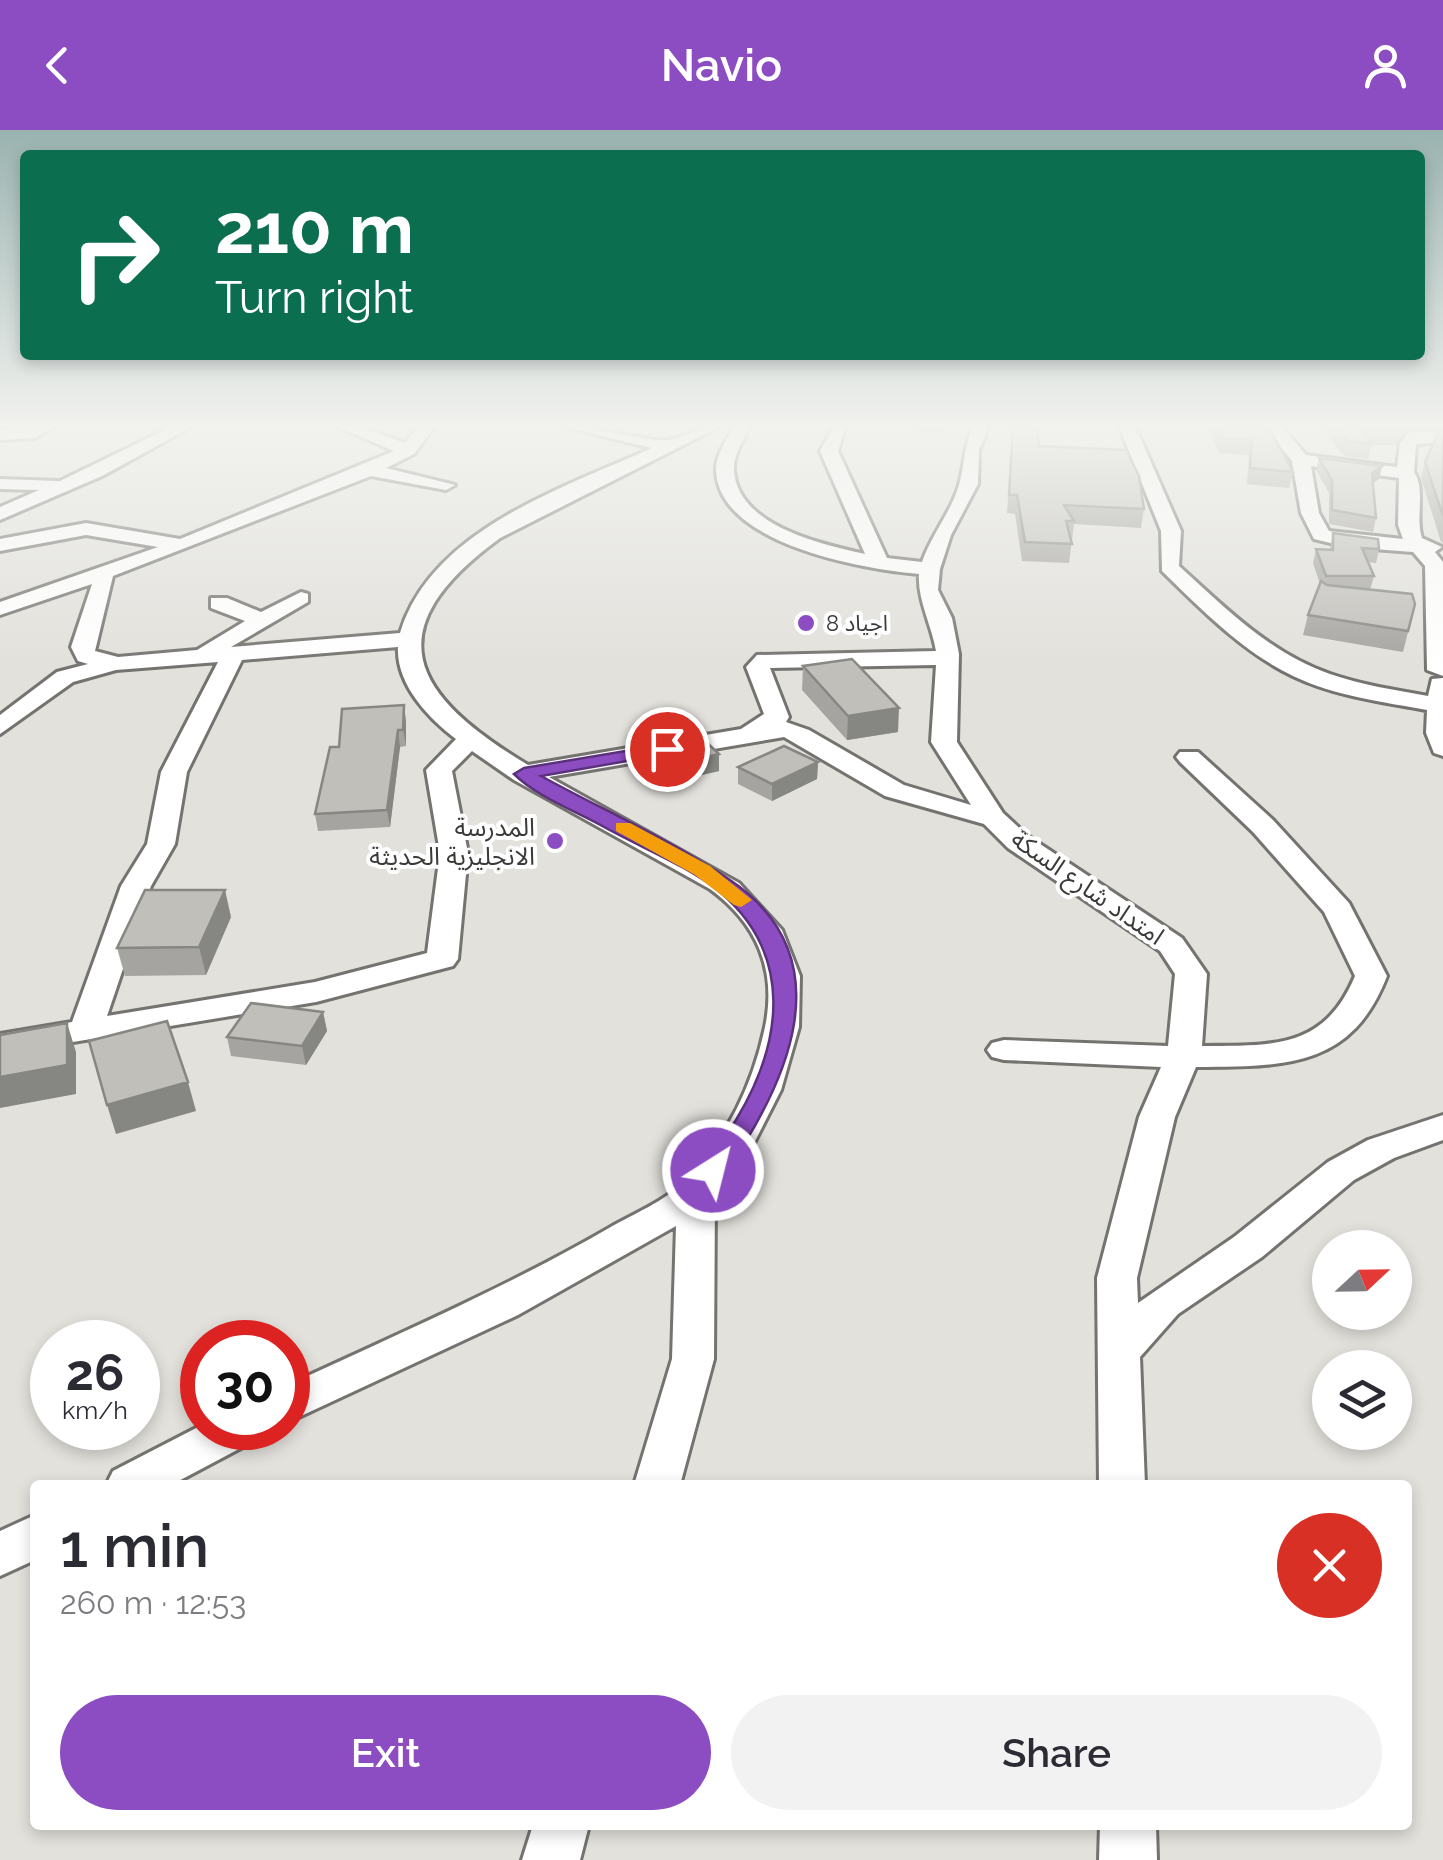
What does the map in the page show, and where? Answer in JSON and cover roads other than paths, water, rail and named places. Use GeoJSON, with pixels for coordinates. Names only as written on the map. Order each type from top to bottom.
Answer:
{"type":"FeatureCollection","features":[{"type":"Feature","properties":{"kind":"street"},"geometry":{"type":"LineString","coordinates":[[0,609],[182,546],[279,507]]}},
{"type":"Feature","properties":{"kind":"street"},"geometry":{"type":"LineString","coordinates":[[310,1394],[572,1270],[696,1194],[748,1122],[771,1073],[786,1008],[786,988],[777,950],[756,916],[724,886],[524,774],[470,739],[421,689],[409,664],[409,638],[439,579],[478,545],[553,507]]}},
{"type":"Feature","properties":{"kind":"street"},"geometry":{"type":"LineString","coordinates":[[740,507],[761,524],[810,546],[930,569],[957,507]]}},
{"type":"Feature","properties":{"kind":"street"},"geometry":{"type":"LineString","coordinates":[[854,507],[878,562]]}},
{"type":"Feature","properties":{"kind":"street"},"geometry":{"type":"LineString","coordinates":[[1160,507],[1171,531],[1168,567],[1218,614],[1285,663],[1316,676],[1442,706]]}},
{"type":"Feature","properties":{"kind":"street"},"geometry":{"type":"LineString","coordinates":[[1309,507],[1321,535],[1443,548]]}},
{"type":"Feature","properties":{"kind":"street"},"geometry":{"type":"LineString","coordinates":[[1409,507],[1408,525],[1436,565],[1429,606],[1441,668],[1438,734],[1443,748]]}},
{"type":"Feature","properties":{"kind":"street"},"geometry":{"type":"LineString","coordinates":[[0,545],[86,529],[182,546]]}},
{"type":"Feature","properties":{"kind":"street","name":"امتداد شارع السكة"},"geometry":{"type":"LineString","coordinates":[[930,569],[928,590],[941,618],[947,658],[944,742],[993,818],[1057,871],[1181,954],[1191,974],[1184,1054],[1156,1117],[1117,1278],[1122,1480]]}},
{"type":"Feature","properties":{"kind":"street"},"geometry":{"type":"LineString","coordinates":[[104,571],[99,602],[82,647],[86,656],[97,662],[118,664]]}},
{"type":"Feature","properties":{"kind":"street"},"geometry":{"type":"LineString","coordinates":[[199,657],[301,598]]}},
{"type":"Feature","properties":{"kind":"street"},"geometry":{"type":"LineString","coordinates":[[219,603],[263,620]]}},
{"type":"Feature","properties":{"kind":"street"},"geometry":{"type":"LineString","coordinates":[[0,727],[65,677],[118,664],[409,638]]}},
{"type":"Feature","properties":{"kind":"street"},"geometry":{"type":"LineString","coordinates":[[84,1032],[136,886],[161,844],[174,772],[233,655]]}},
{"type":"Feature","properties":{"kind":"street"},"geometry":{"type":"LineString","coordinates":[[752,732],[778,717],[758,667],[765,660],[947,658]]}},
{"type":"Feature","properties":{"kind":"street"},"geometry":{"type":"LineString","coordinates":[[524,774],[752,732],[787,730],[824,745],[882,784],[938,807],[993,818]]}},
{"type":"Feature","properties":{"kind":"street"},"geometry":{"type":"LineString","coordinates":[[0,1044],[316,992],[442,958],[454,852],[439,770],[470,739]]}},
{"type":"Feature","properties":{"kind":"street"},"geometry":{"type":"LineString","coordinates":[[1004,1050],[1276,1054],[1330,1038],[1360,1006],[1370,976],[1338,908],[1263,826],[1190,758]]}},
{"type":"Feature","properties":{"kind":"street"},"geometry":{"type":"LineString","coordinates":[[1116,1356],[1163,1303],[1248,1247],[1340,1171],[1381,1149],[1443,1127]]}},
{"type":"Feature","properties":{"kind":"street"},"geometry":{"type":"LineString","coordinates":[[659,1480],[693,1359],[696,1194]]}},
{"type":"Feature","properties":{"kind":"street"},"geometry":{"type":"LineString","coordinates":[[139,1480],[196,1450]]}},
{"type":"Feature","properties":{"kind":"street"},"geometry":{"type":"LineString","coordinates":[[0,1555],[30,1539]]}},
{"type":"Feature","properties":{"kind":"street"},"geometry":{"type":"LineString","coordinates":[[551,1860],[560,1830]]}},
{"type":"Feature","properties":{"kind":"street"},"geometry":{"type":"LineString","coordinates":[[1128,1830],[1128,1860]]}},
{"type":"Feature","properties":{"kind":"place","name":"اجياد 8"},"geometry":{"type":"Point","coordinates":[806,623]}},
{"type":"Feature","properties":{"kind":"place","name":"المدرسة الانجليزية الحديثة"},"geometry":{"type":"Point","coordinates":[555,841]}}]}
